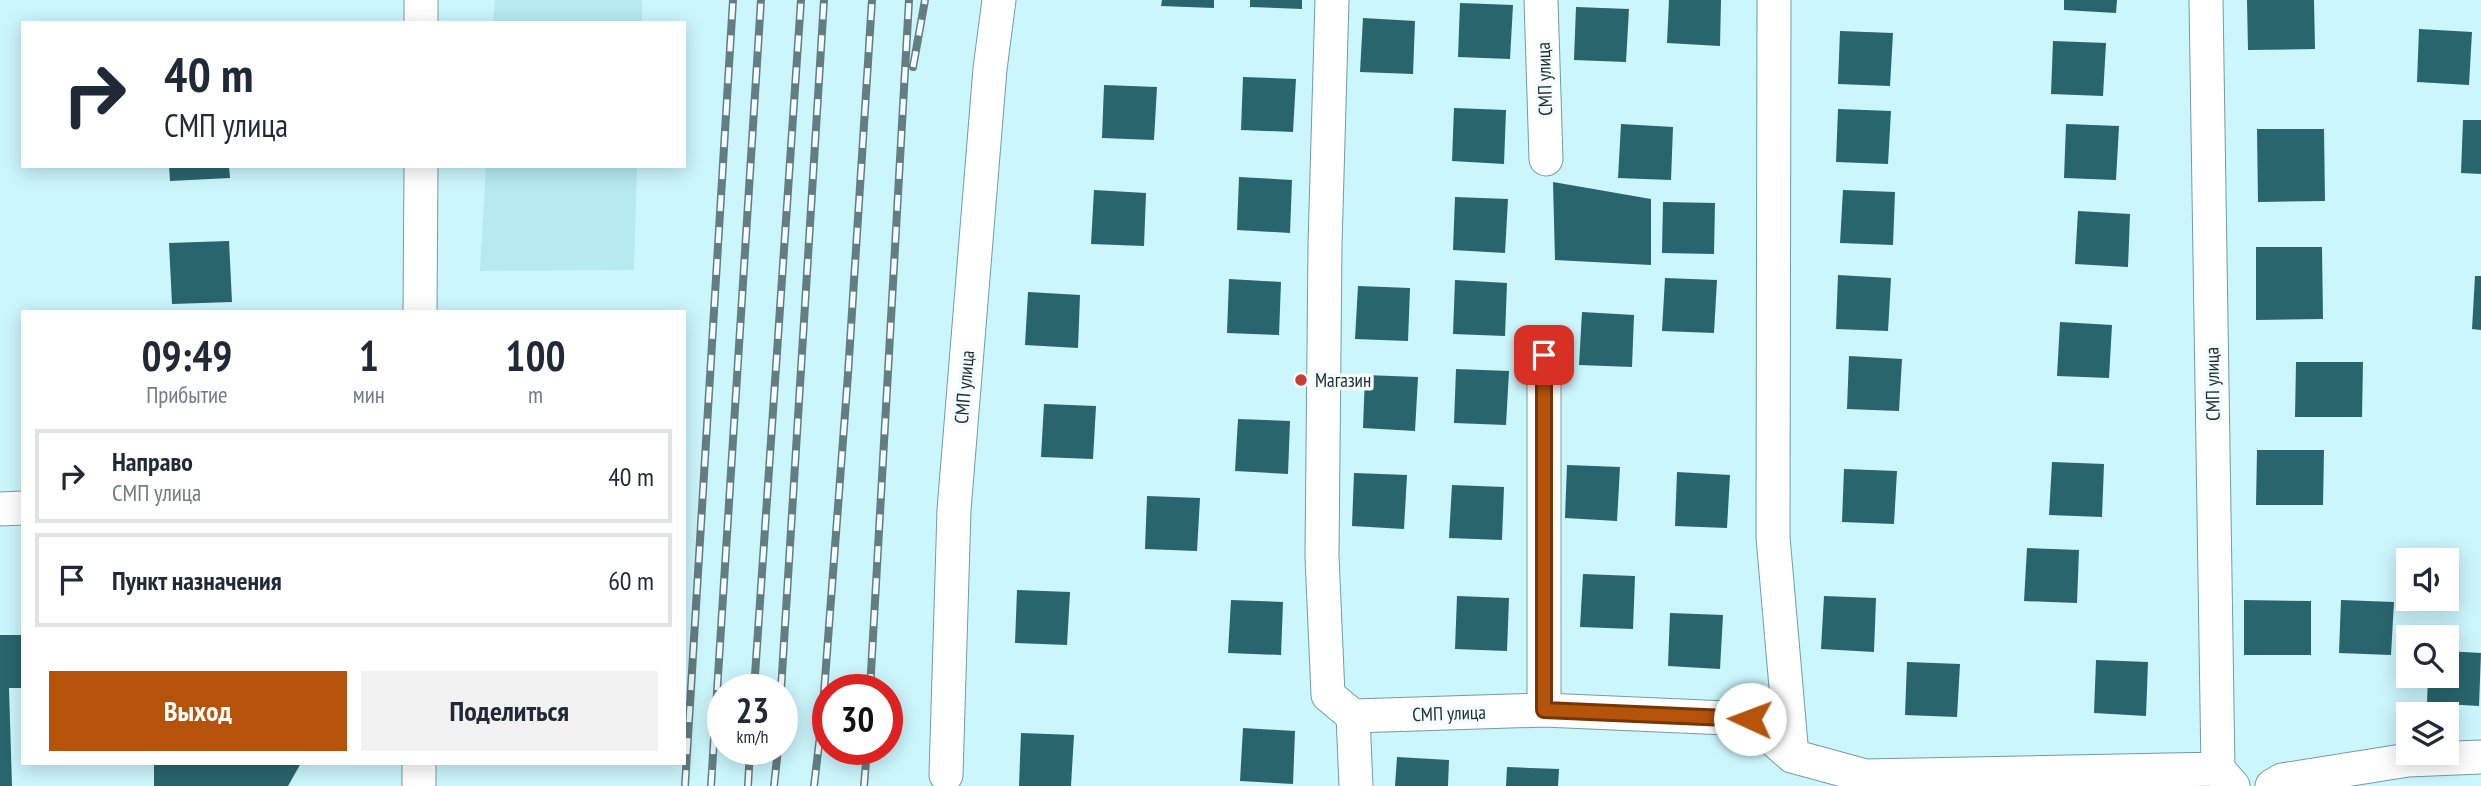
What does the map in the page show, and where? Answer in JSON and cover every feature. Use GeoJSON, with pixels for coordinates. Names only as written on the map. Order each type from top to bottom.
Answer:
{"type":"FeatureCollection","features":[{"type":"Feature","properties":{"kind":"street"},"geometry":{"type":"LineString","coordinates":[[421,0],[421,21]]}},
{"type":"Feature","properties":{"kind":"street","name":"СМП улица"},"geometry":{"type":"LineString","coordinates":[[946,775],[954,510],[989,83],[999,0]]}},
{"type":"Feature","properties":{"kind":"street"},"geometry":{"type":"LineString","coordinates":[[1332,0],[1325,245],[1322,556],[1328,695],[1353,716],[1356,786]]}},
{"type":"Feature","properties":{"kind":"street","name":"СМП улица"},"geometry":{"type":"LineString","coordinates":[[1541,0],[1546,159]]}},
{"type":"Feature","properties":{"kind":"street"},"geometry":{"type":"LineString","coordinates":[[1774,0],[1773,537],[1792,757]]}},
{"type":"Feature","properties":{"kind":"street","name":"СМП улица"},"geometry":{"type":"LineString","coordinates":[[1353,716],[1544,710],[1750,719],[1792,757],[1865,776],[2225,777],[2206,0]]}},
{"type":"Feature","properties":{"kind":"street"},"geometry":{"type":"LineString","coordinates":[[420,310],[421,168]]}},
{"type":"Feature","properties":{"kind":"street"},"geometry":{"type":"LineString","coordinates":[[1544,355],[1544,710]]}},
{"type":"Feature","properties":{"kind":"street"},"geometry":{"type":"LineString","coordinates":[[0,509],[21,508]]}},
{"type":"Feature","properties":{"kind":"street"},"geometry":{"type":"LineString","coordinates":[[2272,786],[2282,780],[2408,760],[2481,757]]}},
{"type":"Feature","properties":{"kind":"street"},"geometry":{"type":"LineString","coordinates":[[419,765],[419,786]]}},
{"type":"Feature","properties":{"kind":"shaded area"},"geometry":{"type":"Polygon","coordinates":[[[495,0],[642,0],[642,21],[493,21],[495,0]]]}},
{"type":"Feature","properties":{"kind":"shaded area"},"geometry":{"type":"Polygon","coordinates":[[[486,168],[637,168],[634,270],[480,271],[486,168]]]}},
{"type":"Feature","properties":{"kind":"building"},"geometry":{"type":"Polygon","coordinates":[[[1162,0],[1214,0],[1214,8],[1161,6],[1162,0]]]}},
{"type":"Feature","properties":{"kind":"building"},"geometry":{"type":"Polygon","coordinates":[[[1250,0],[1302,0],[1302,9],[1250,7],[1250,0]]]}},
{"type":"Feature","properties":{"kind":"building"},"geometry":{"type":"Polygon","coordinates":[[[1669,0],[1721,0],[1720,46],[1667,43],[1669,0]]]}},
{"type":"Feature","properties":{"kind":"building"},"geometry":{"type":"Polygon","coordinates":[[[2064,0],[2117,0],[2116,13],[2064,10],[2064,0]]]}},
{"type":"Feature","properties":{"kind":"building"},"geometry":{"type":"Polygon","coordinates":[[[2247,0],[2314,0],[2315,49],[2248,50],[2247,0]]]}},
{"type":"Feature","properties":{"kind":"building"},"geometry":{"type":"Polygon","coordinates":[[[1460,3],[1513,5],[1510,59],[1458,57],[1460,3]]]}},
{"type":"Feature","properties":{"kind":"building"},"geometry":{"type":"Polygon","coordinates":[[[1576,7],[1629,9],[1626,62],[1574,60],[1576,7]]]}},
{"type":"Feature","properties":{"kind":"building"},"geometry":{"type":"Polygon","coordinates":[[[1363,18],[1415,21],[1413,74],[1360,72],[1363,18]]]}},
{"type":"Feature","properties":{"kind":"building"},"geometry":{"type":"Polygon","coordinates":[[[2419,29],[2472,32],[2469,85],[2417,82],[2419,29]]]}},
{"type":"Feature","properties":{"kind":"building"},"geometry":{"type":"Polygon","coordinates":[[[1840,31],[1893,33],[1890,86],[1838,84],[1840,31]]]}},
{"type":"Feature","properties":{"kind":"building"},"geometry":{"type":"Polygon","coordinates":[[[2053,41],[2106,43],[2103,96],[2051,94],[2053,41]]]}},
{"type":"Feature","properties":{"kind":"building"},"geometry":{"type":"Polygon","coordinates":[[[1243,77],[1296,79],[1293,132],[1241,130],[1243,77]]]}},
{"type":"Feature","properties":{"kind":"building"},"geometry":{"type":"Polygon","coordinates":[[[1104,85],[1157,87],[1154,140],[1102,138],[1104,85]]]}},
{"type":"Feature","properties":{"kind":"building"},"geometry":{"type":"Polygon","coordinates":[[[1454,108],[1506,110],[1504,164],[1452,161],[1454,108]]]}},
{"type":"Feature","properties":{"kind":"building"},"geometry":{"type":"Polygon","coordinates":[[[1838,109],[1891,111],[1888,164],[1836,162],[1838,109]]]}},
{"type":"Feature","properties":{"kind":"building"},"geometry":{"type":"Polygon","coordinates":[[[2463,120],[2481,120],[2481,174],[2461,173],[2463,120]]]}},
{"type":"Feature","properties":{"kind":"building"},"geometry":{"type":"Polygon","coordinates":[[[1621,124],[1673,127],[1671,180],[1618,178],[1621,124]]]}},
{"type":"Feature","properties":{"kind":"building"},"geometry":{"type":"Polygon","coordinates":[[[2066,124],[2119,126],[2116,180],[2064,178],[2066,124]]]}},
{"type":"Feature","properties":{"kind":"building"},"geometry":{"type":"Polygon","coordinates":[[[2257,129],[2324,129],[2325,201],[2258,202],[2257,129]]]}},
{"type":"Feature","properties":{"kind":"building"},"geometry":{"type":"Polygon","coordinates":[[[169,168],[229,168],[230,178],[170,181],[169,168]]]}},
{"type":"Feature","properties":{"kind":"building"},"geometry":{"type":"Polygon","coordinates":[[[1239,177],[1292,180],[1290,233],[1237,230],[1239,177]]]}},
{"type":"Feature","properties":{"kind":"building"},"geometry":{"type":"Polygon","coordinates":[[[1553,182],[1651,199],[1651,265],[1555,260],[1553,182]]]}},
{"type":"Feature","properties":{"kind":"building"},"geometry":{"type":"Polygon","coordinates":[[[1094,190],[1146,193],[1144,246],[1091,244],[1094,190]]]}},
{"type":"Feature","properties":{"kind":"building"},"geometry":{"type":"Polygon","coordinates":[[[1843,190],[1895,192],[1893,245],[1840,243],[1843,190]]]}},
{"type":"Feature","properties":{"kind":"building"},"geometry":{"type":"Polygon","coordinates":[[[1455,197],[1508,199],[1505,253],[1453,250],[1455,197]]]}},
{"type":"Feature","properties":{"kind":"building"},"geometry":{"type":"Polygon","coordinates":[[[1663,202],[1715,203],[1714,254],[1662,253],[1663,202]]]}},
{"type":"Feature","properties":{"kind":"building"},"geometry":{"type":"Polygon","coordinates":[[[2078,211],[2130,214],[2128,267],[2075,264],[2078,211]]]}},
{"type":"Feature","properties":{"kind":"building"},"geometry":{"type":"Polygon","coordinates":[[[229,241],[232,302],[172,304],[169,243],[229,241]]]}},
{"type":"Feature","properties":{"kind":"building"},"geometry":{"type":"Polygon","coordinates":[[[2256,247],[2322,247],[2323,319],[2256,320],[2256,247]]]}},
{"type":"Feature","properties":{"kind":"building"},"geometry":{"type":"Polygon","coordinates":[[[1838,275],[1891,278],[1888,331],[1836,329],[1838,275]]]}},
{"type":"Feature","properties":{"kind":"building"},"geometry":{"type":"Polygon","coordinates":[[[2475,276],[2481,276],[2481,330],[2472,329],[2475,276]]]}},
{"type":"Feature","properties":{"kind":"building"},"geometry":{"type":"Polygon","coordinates":[[[1665,278],[1717,280],[1714,333],[1662,331],[1665,278]]]}},
{"type":"Feature","properties":{"kind":"building"},"geometry":{"type":"Polygon","coordinates":[[[1229,279],[1281,282],[1279,335],[1227,333],[1229,279]]]}},
{"type":"Feature","properties":{"kind":"building"},"geometry":{"type":"Polygon","coordinates":[[[1455,280],[1507,283],[1505,336],[1453,334],[1455,280]]]}},
{"type":"Feature","properties":{"kind":"building"},"geometry":{"type":"Polygon","coordinates":[[[1358,286],[1410,288],[1408,341],[1355,339],[1358,286]]]}},
{"type":"Feature","properties":{"kind":"building"},"geometry":{"type":"Polygon","coordinates":[[[1028,292],[1080,295],[1078,348],[1025,345],[1028,292]]]}},
{"type":"Feature","properties":{"kind":"building"},"geometry":{"type":"Polygon","coordinates":[[[1582,312],[1634,315],[1632,367],[1579,365],[1582,312]]]}},
{"type":"Feature","properties":{"kind":"building"},"geometry":{"type":"Polygon","coordinates":[[[2060,322],[2112,325],[2109,378],[2057,376],[2060,322]]]}},
{"type":"Feature","properties":{"kind":"building"},"geometry":{"type":"Polygon","coordinates":[[[1849,356],[1902,359],[1899,411],[1847,409],[1849,356]]]}},
{"type":"Feature","properties":{"kind":"building"},"geometry":{"type":"Polygon","coordinates":[[[2296,362],[2363,362],[2362,417],[2295,417],[2296,362]]]}},
{"type":"Feature","properties":{"kind":"building"},"geometry":{"type":"Polygon","coordinates":[[[1456,369],[1509,371],[1506,425],[1454,423],[1456,369]]]}},
{"type":"Feature","properties":{"kind":"building"},"geometry":{"type":"Polygon","coordinates":[[[1365,375],[1418,377],[1415,431],[1363,428],[1365,375]]]}},
{"type":"Feature","properties":{"kind":"building"},"geometry":{"type":"Polygon","coordinates":[[[1044,404],[1096,406],[1093,459],[1041,457],[1044,404]]]}},
{"type":"Feature","properties":{"kind":"building"},"geometry":{"type":"Polygon","coordinates":[[[1238,419],[1290,421],[1288,474],[1235,471],[1238,419]]]}},
{"type":"Feature","properties":{"kind":"building"},"geometry":{"type":"Polygon","coordinates":[[[2257,450],[2324,450],[2323,505],[2256,505],[2257,450]]]}},
{"type":"Feature","properties":{"kind":"building"},"geometry":{"type":"Polygon","coordinates":[[[2052,462],[2104,464],[2102,517],[2049,515],[2052,462]]]}},
{"type":"Feature","properties":{"kind":"building"},"geometry":{"type":"Polygon","coordinates":[[[1567,465],[1620,467],[1617,521],[1565,518],[1567,465]]]}},
{"type":"Feature","properties":{"kind":"building"},"geometry":{"type":"Polygon","coordinates":[[[1844,469],[1897,471],[1894,524],[1842,522],[1844,469]]]}},
{"type":"Feature","properties":{"kind":"building"},"geometry":{"type":"Polygon","coordinates":[[[1677,472],[1730,475],[1727,528],[1675,526],[1677,472]]]}},
{"type":"Feature","properties":{"kind":"building"},"geometry":{"type":"Polygon","coordinates":[[[1354,473],[1407,475],[1404,529],[1352,526],[1354,473]]]}},
{"type":"Feature","properties":{"kind":"building"},"geometry":{"type":"Polygon","coordinates":[[[1452,485],[1504,487],[1502,540],[1449,538],[1452,485]]]}},
{"type":"Feature","properties":{"kind":"building"},"geometry":{"type":"Polygon","coordinates":[[[1147,496],[1200,498],[1197,551],[1145,549],[1147,496]]]}},
{"type":"Feature","properties":{"kind":"building"},"geometry":{"type":"Polygon","coordinates":[[[2027,548],[2079,550],[2077,603],[2024,601],[2027,548]]]}},
{"type":"Feature","properties":{"kind":"building"},"geometry":{"type":"Polygon","coordinates":[[[1583,574],[1635,576],[1633,629],[1580,627],[1583,574]]]}},
{"type":"Feature","properties":{"kind":"building"},"geometry":{"type":"Polygon","coordinates":[[[1017,590],[1070,592],[1067,645],[1015,643],[1017,590]]]}},
{"type":"Feature","properties":{"kind":"building"},"geometry":{"type":"Polygon","coordinates":[[[1457,596],[1509,598],[1507,651],[1455,649],[1457,596]]]}},
{"type":"Feature","properties":{"kind":"building"},"geometry":{"type":"Polygon","coordinates":[[[1824,596],[1876,598],[1874,652],[1821,649],[1824,596]]]}},
{"type":"Feature","properties":{"kind":"building"},"geometry":{"type":"Polygon","coordinates":[[[1231,600],[1283,602],[1281,655],[1228,653],[1231,600]]]}},
{"type":"Feature","properties":{"kind":"building"},"geometry":{"type":"Polygon","coordinates":[[[2244,600],[2311,601],[2311,655],[2244,655],[2244,600]]]}},
{"type":"Feature","properties":{"kind":"building"},"geometry":{"type":"Polygon","coordinates":[[[2341,600],[2394,602],[2391,655],[2339,653],[2341,600]]]}},
{"type":"Feature","properties":{"kind":"building"},"geometry":{"type":"Polygon","coordinates":[[[1670,613],[1723,615],[1720,669],[1668,666],[1670,613]]]}},
{"type":"Feature","properties":{"kind":"building"},"geometry":{"type":"Polygon","coordinates":[[[0,635],[21,635],[21,688],[9,688],[12,786],[0,786],[0,635]]]}},
{"type":"Feature","properties":{"kind":"building"},"geometry":{"type":"Polygon","coordinates":[[[2459,652],[2481,653],[2479,706],[2459,705],[2459,702],[2427,702],[2428,688],[2459,688],[2459,652]]]}},
{"type":"Feature","properties":{"kind":"building"},"geometry":{"type":"Polygon","coordinates":[[[2096,660],[2148,662],[2146,716],[2094,713],[2096,660]]]}},
{"type":"Feature","properties":{"kind":"building"},"geometry":{"type":"Polygon","coordinates":[[[1907,662],[1960,664],[1957,717],[1905,715],[1907,662]]]}},
{"type":"Feature","properties":{"kind":"building"},"geometry":{"type":"Polygon","coordinates":[[[1243,728],[1295,731],[1293,784],[1240,781],[1243,728]]]}},
{"type":"Feature","properties":{"kind":"building"},"geometry":{"type":"Polygon","coordinates":[[[1021,733],[1074,735],[1071,786],[1019,786],[1021,733]]]}},
{"type":"Feature","properties":{"kind":"building"},"geometry":{"type":"Polygon","coordinates":[[[1397,757],[1449,760],[1448,786],[1395,786],[1397,757]]]}},
{"type":"Feature","properties":{"kind":"building"},"geometry":{"type":"Polygon","coordinates":[[[154,765],[300,765],[288,786],[154,786],[154,765]]]}},
{"type":"Feature","properties":{"kind":"building"},"geometry":{"type":"Polygon","coordinates":[[[1507,767],[1559,769],[1558,786],[1506,786],[1507,767]]]}},
{"type":"Feature","properties":{"kind":"railway"},"geometry":{"type":"LineString","coordinates":[[685,786],[733,0]]}},
{"type":"Feature","properties":{"kind":"railway"},"geometry":{"type":"LineString","coordinates":[[711,786],[761,0]]}},
{"type":"Feature","properties":{"kind":"railway"},"geometry":{"type":"LineString","coordinates":[[755,674],[801,0]]}},
{"type":"Feature","properties":{"kind":"railway"},"geometry":{"type":"LineString","coordinates":[[782,674],[824,0]]}},
{"type":"Feature","properties":{"kind":"railway"},"geometry":{"type":"LineString","coordinates":[[814,786],[822,719],[848,374],[872,0]]}},
{"type":"Feature","properties":{"kind":"railway"},"geometry":{"type":"LineString","coordinates":[[871,674],[909,0]]}},
{"type":"Feature","properties":{"kind":"railway"},"geometry":{"type":"LineString","coordinates":[[913,67],[925,0]]}},
{"type":"Feature","properties":{"kind":"railway"},"geometry":{"type":"LineString","coordinates":[[748,786],[749,765]]}},
{"type":"Feature","properties":{"kind":"railway"},"geometry":{"type":"LineString","coordinates":[[774,786],[776,765]]}},
{"type":"Feature","properties":{"kind":"railway"},"geometry":{"type":"LineString","coordinates":[[864,786],[866,765]]}},
{"type":"Feature","properties":{"kind":"place","name":"Магазин"},"geometry":{"type":"Point","coordinates":[1301,380]}},
{"type":"Feature","properties":{"kind":"route"},"geometry":{"type":"LineString","coordinates":[[1544,355],[1544,710],[1750,719]]}}]}
